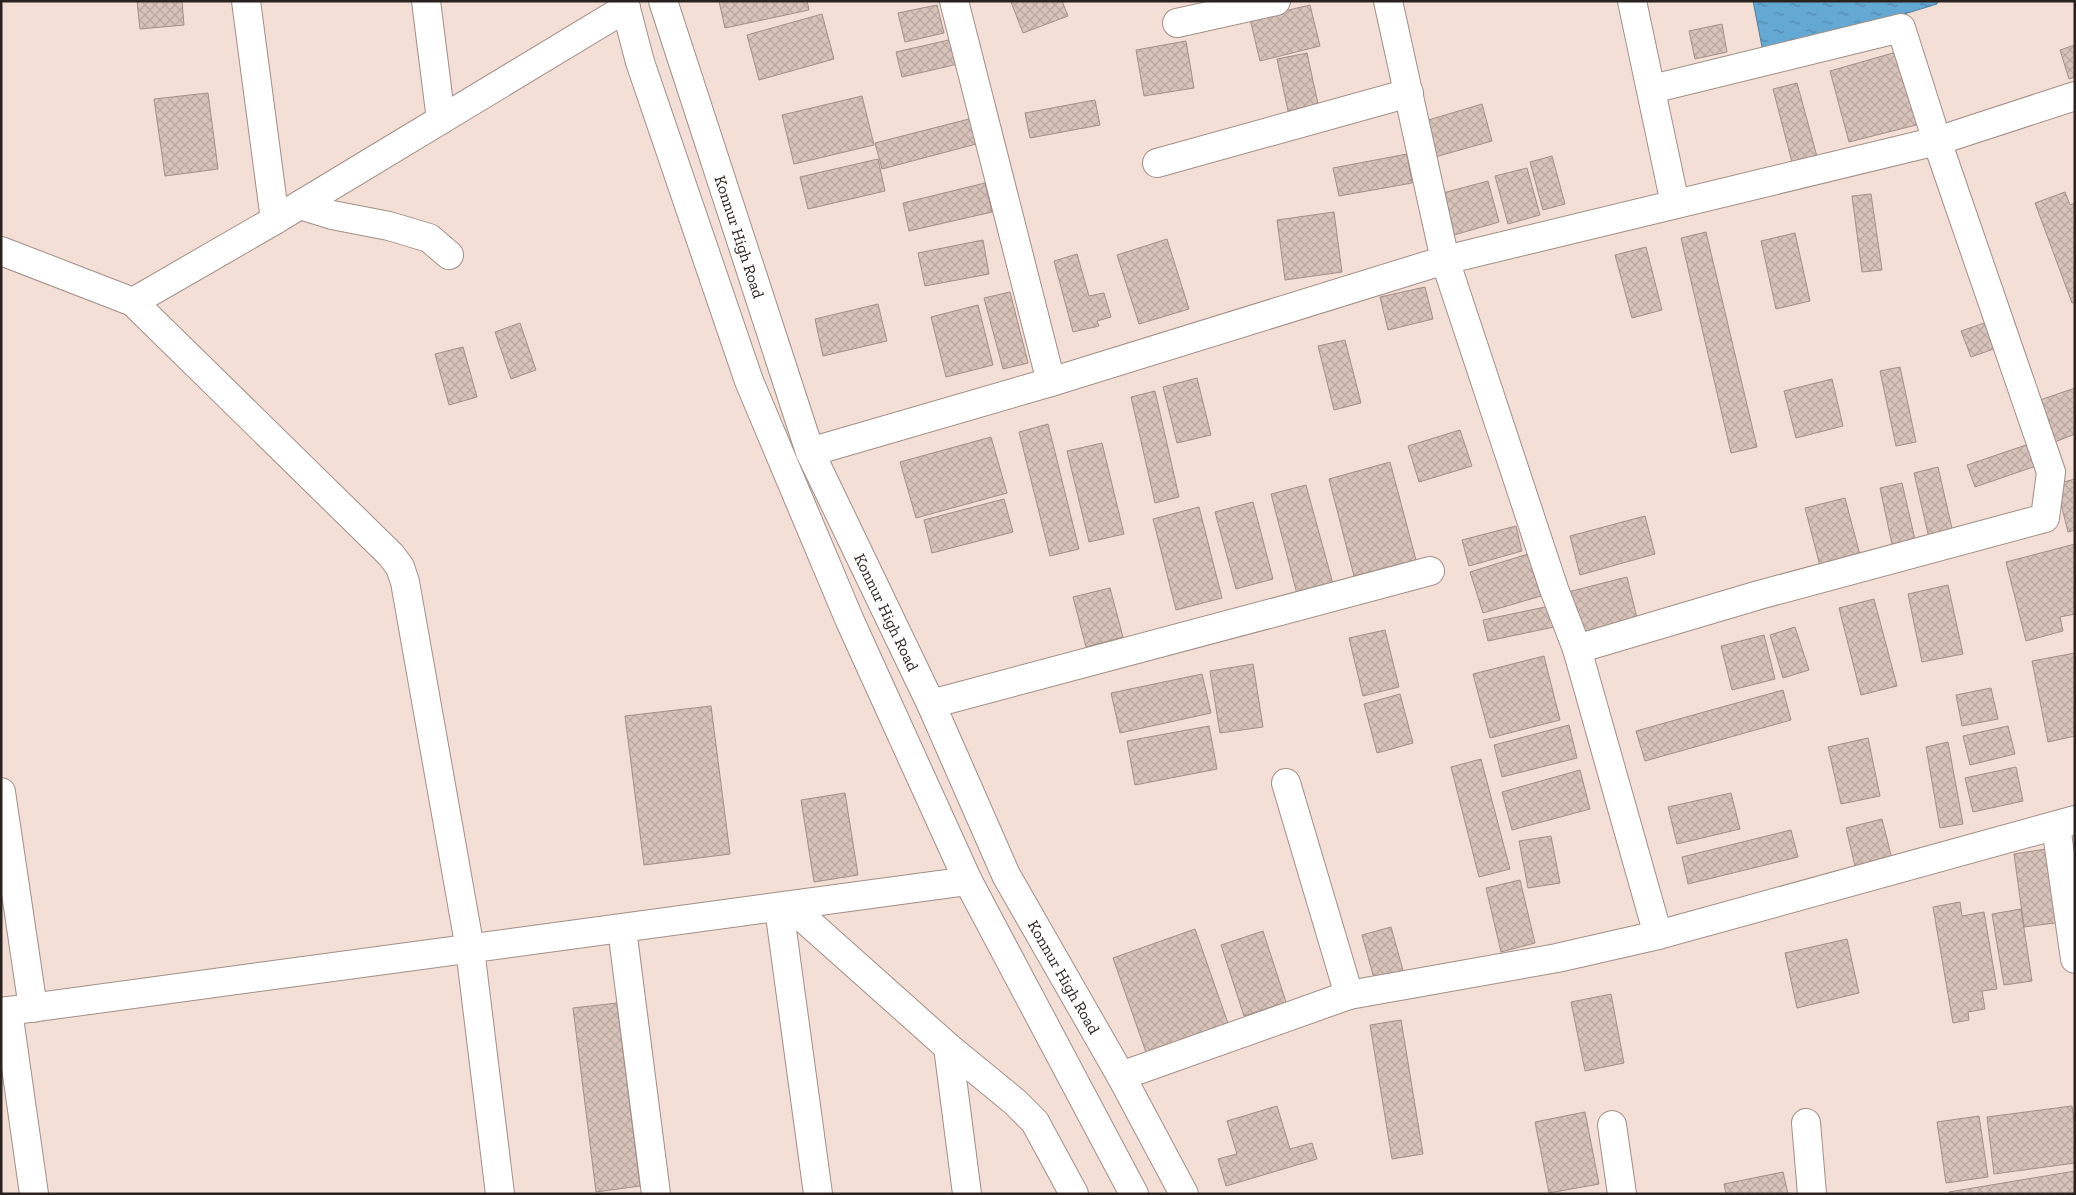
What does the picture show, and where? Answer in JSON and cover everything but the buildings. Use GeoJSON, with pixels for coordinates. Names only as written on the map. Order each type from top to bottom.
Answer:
{"type":"FeatureCollection","features":[{"type":"Feature","properties":{"kind":"street"},"geometry":{"type":"LineString","coordinates":[[246,1],[275,220]]}},
{"type":"Feature","properties":{"kind":"street"},"geometry":{"type":"LineString","coordinates":[[426,1],[441,120]]}},
{"type":"Feature","properties":{"kind":"street","name":"Konnur High Road"},"geometry":{"type":"LineString","coordinates":[[663,1],[810,452],[931,704],[1006,875],[1122,1076],[1184,1194]]}},
{"type":"Feature","properties":{"kind":"street"},"geometry":{"type":"LineString","coordinates":[[954,1],[1051,382]]}},
{"type":"Feature","properties":{"kind":"street"},"geometry":{"type":"LineString","coordinates":[[1176,23],[1276,1]]}},
{"type":"Feature","properties":{"kind":"street"},"geometry":{"type":"LineString","coordinates":[[1388,1],[1445,260],[1554,589],[1577,649],[1658,935]]}},
{"type":"Feature","properties":{"kind":"street"},"geometry":{"type":"LineString","coordinates":[[1632,1],[1675,204]]}},
{"type":"Feature","properties":{"kind":"street"},"geometry":{"type":"LineString","coordinates":[[132,302],[300,205],[441,120],[625,5],[640,62],[748,381],[850,621],[968,881],[1134,1194]]}},
{"type":"Feature","properties":{"kind":"street"},"geometry":{"type":"LineString","coordinates":[[1577,649],[1758,595],[2045,518],[2051,472],[1937,141],[1901,28],[1652,89]]}},
{"type":"Feature","properties":{"kind":"street"},"geometry":{"type":"LineString","coordinates":[[1157,163],[1409,94]]}},
{"type":"Feature","properties":{"kind":"street"},"geometry":{"type":"LineString","coordinates":[[810,452],[1051,382],[1445,260],[1937,141],[2075,96]]}},
{"type":"Feature","properties":{"kind":"street"},"geometry":{"type":"LineString","coordinates":[[300,205],[332,215],[389,226],[429,238],[449,255]]}},
{"type":"Feature","properties":{"kind":"street"},"geometry":{"type":"LineString","coordinates":[[1,251],[132,302],[391,555],[400,567],[405,582],[470,949],[500,1194]]}},
{"type":"Feature","properties":{"kind":"street"},"geometry":{"type":"LineString","coordinates":[[931,704],[1430,571]]}},
{"type":"Feature","properties":{"kind":"street"},"geometry":{"type":"LineString","coordinates":[[1286,782],[1349,995]]}},
{"type":"Feature","properties":{"kind":"street"},"geometry":{"type":"LineString","coordinates":[[1,792],[14,1010],[34,1194]]}},
{"type":"Feature","properties":{"kind":"street"},"geometry":{"type":"LineString","coordinates":[[1122,1076],[1349,995],[1557,958],[1658,935],[2066,823],[2075,960]]}},
{"type":"Feature","properties":{"kind":"street"},"geometry":{"type":"LineString","coordinates":[[14,1010],[968,881]]}},
{"type":"Feature","properties":{"kind":"street"},"geometry":{"type":"LineString","coordinates":[[784,907],[1015,1102],[1035,1122],[1074,1194]]}},
{"type":"Feature","properties":{"kind":"street"},"geometry":{"type":"LineString","coordinates":[[784,907],[818,1194]]}},
{"type":"Feature","properties":{"kind":"street"},"geometry":{"type":"LineString","coordinates":[[622,929],[656,1194]]}},
{"type":"Feature","properties":{"kind":"street"},"geometry":{"type":"LineString","coordinates":[[948,1047],[967,1194]]}},
{"type":"Feature","properties":{"kind":"street"},"geometry":{"type":"LineString","coordinates":[[1806,1124],[1812,1194]]}},
{"type":"Feature","properties":{"kind":"street"},"geometry":{"type":"LineString","coordinates":[[1612,1125],[1622,1194]]}},
{"type":"Feature","properties":{"kind":"water"},"geometry":{"type":"Polygon","coordinates":[[[1753,1],[1938,1],[1937,4],[1764,57],[1753,1]]]}}]}
